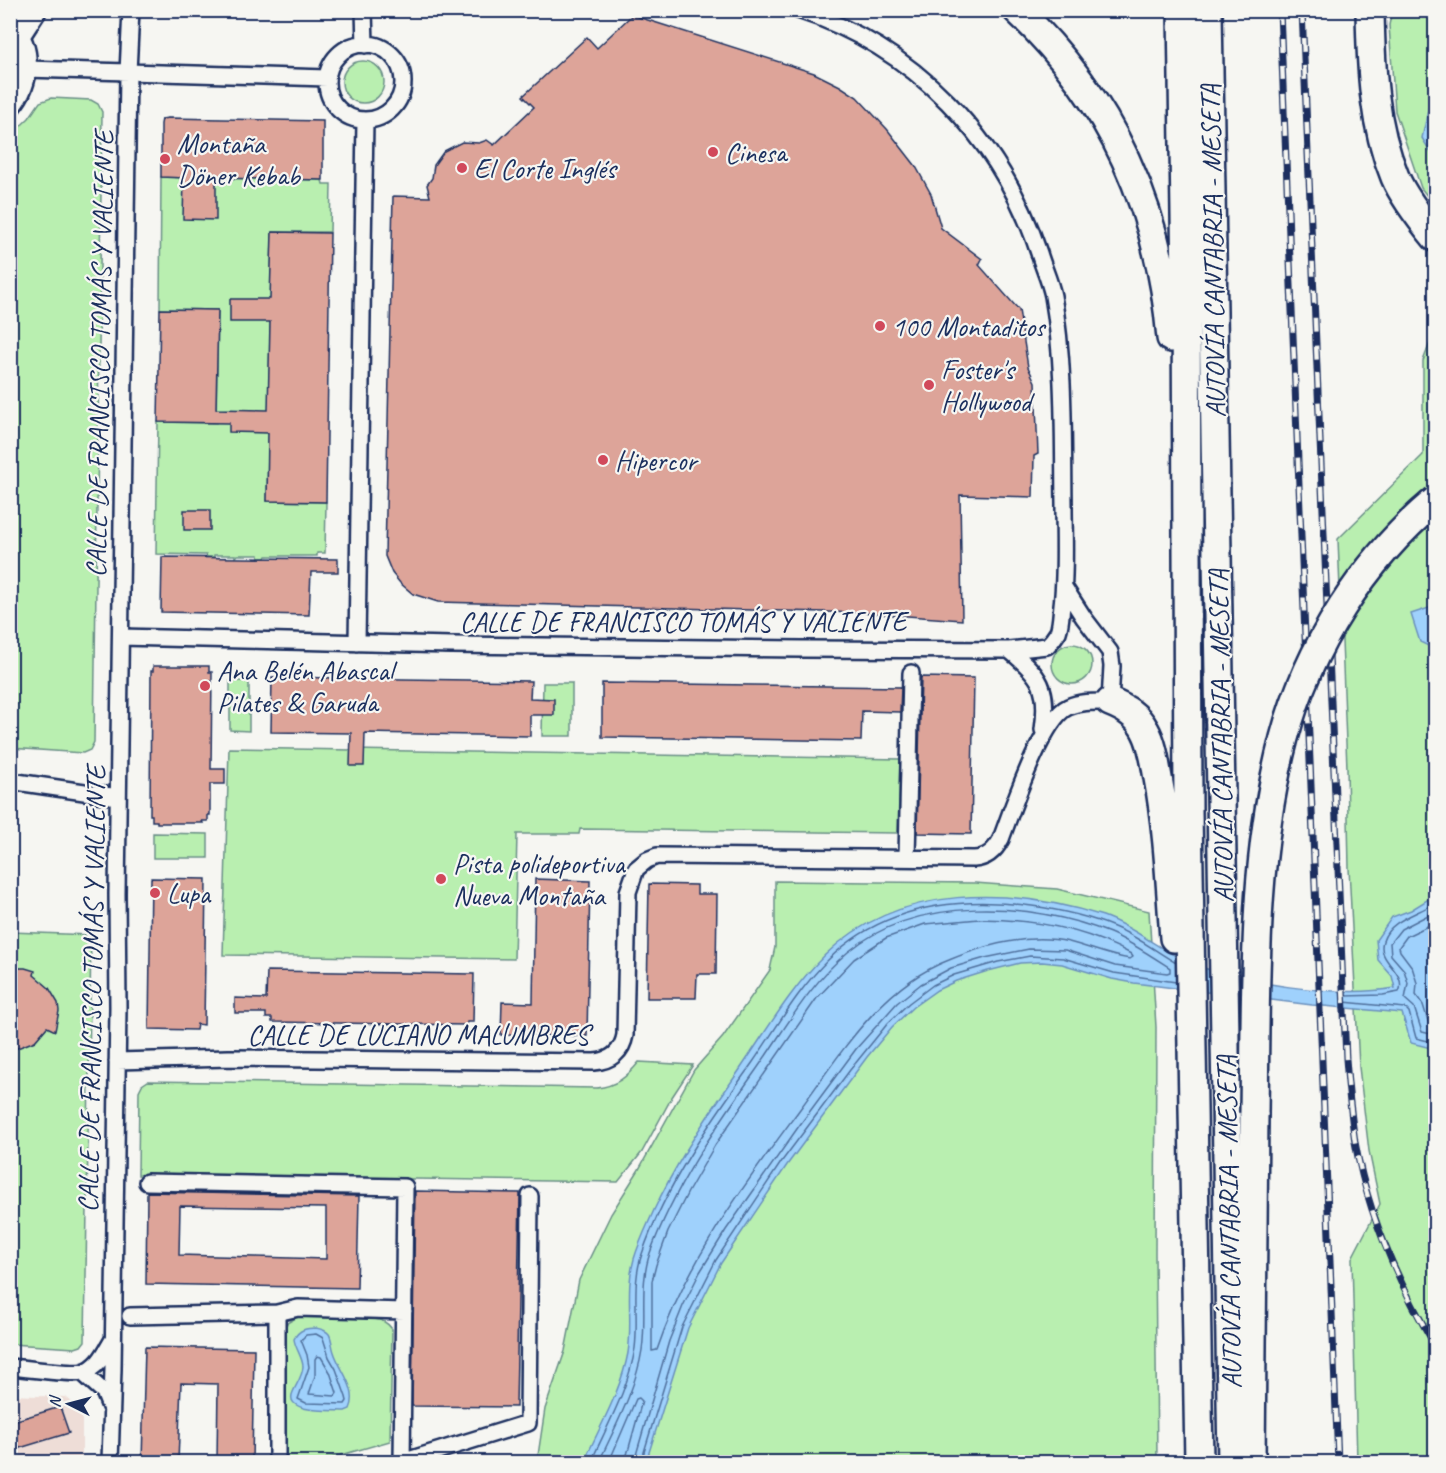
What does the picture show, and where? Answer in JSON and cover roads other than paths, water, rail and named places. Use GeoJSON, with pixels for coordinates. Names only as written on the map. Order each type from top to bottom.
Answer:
{"type":"FeatureCollection","features":[{"type":"Feature","properties":{"kind":"highway"},"geometry":{"type":"LineString","coordinates":[[14,30],[32,10]]}},
{"type":"Feature","properties":{"kind":"highway"},"geometry":{"type":"LineString","coordinates":[[1017,10],[1056,51],[1080,80],[1101,111],[1136,182],[1156,243],[1166,295],[1173,361],[1186,666]]}},
{"type":"Feature","properties":{"kind":"highway","name":"AUTOVÍA CANTABRIA - MESETA"},"geometry":{"type":"LineString","coordinates":[[1180,10],[1186,292],[1186,666],[1182,942],[1199,1462]]}},
{"type":"Feature","properties":{"kind":"highway","name":"AUTOVÍA CANTABRIA - MESETA"},"geometry":{"type":"LineString","coordinates":[[1208,10],[1232,1462]]}},
{"type":"Feature","properties":{"kind":"highway"},"geometry":{"type":"LineString","coordinates":[[1370,10],[1373,93],[1381,133],[1396,180],[1424,224],[1436,238]]}},
{"type":"Feature","properties":{"kind":"highway"},"geometry":{"type":"LineString","coordinates":[[1251,1462],[1254,1113],[1261,884],[1268,818],[1284,736],[1310,667],[1348,599],[1397,536],[1436,500]]}},
{"type":"Feature","properties":{"kind":"highway"},"geometry":{"type":"LineString","coordinates":[[1110,702],[1123,708],[1138,720],[1146,731],[1154,755],[1182,942]]}},
{"type":"Feature","properties":{"kind":"main road"},"geometry":{"type":"LineString","coordinates":[[10,105],[18,96],[26,69],[25,53],[14,30]]}},
{"type":"Feature","properties":{"kind":"street","name":"CALLE DE FRANCISCO TOMÁS Y VALIENTE"},"geometry":{"type":"LineString","coordinates":[[110,1462],[117,1061],[118,796],[128,72],[131,10]]}},
{"type":"Feature","properties":{"kind":"street"},"geometry":{"type":"LineString","coordinates":[[364,10],[365,45]]}},
{"type":"Feature","properties":{"kind":"street"},"geometry":{"type":"LineString","coordinates":[[798,10],[861,37],[898,60],[933,86],[968,124],[1004,172],[1028,220],[1052,294],[1061,356],[1064,587],[1110,652],[1112,666],[1110,702]]}},
{"type":"Feature","properties":{"kind":"street"},"geometry":{"type":"LineString","coordinates":[[365,45],[376,46],[387,52],[398,65],[403,82],[401,94],[387,113],[365,120],[350,117],[338,109],[330,96],[327,78],[338,55],[355,46],[365,45]]}},
{"type":"Feature","properties":{"kind":"street"},"geometry":{"type":"LineString","coordinates":[[26,69],[327,78]]}},
{"type":"Feature","properties":{"kind":"street"},"geometry":{"type":"LineString","coordinates":[[357,643],[365,120]]}},
{"type":"Feature","properties":{"kind":"street","name":"CALLE DE FRANCISCO TOMÁS Y VALIENTE"},"geometry":{"type":"LineString","coordinates":[[121,637],[357,643],[1009,650],[1047,646],[1058,631],[1064,587]]}},
{"type":"Feature","properties":{"kind":"street","name":"CALLE DE LUCIANO MALUMBRES"},"geometry":{"type":"LineString","coordinates":[[1009,650],[1033,670],[1043,688],[1047,708],[1043,736]]}},
{"type":"Feature","properties":{"kind":"street"},"geometry":{"type":"LineString","coordinates":[[907,858],[911,673]]}},
{"type":"Feature","properties":{"kind":"street","name":"CALLE DE LUCIANO MALUMBRES"},"geometry":{"type":"LineString","coordinates":[[117,1061],[229,1058],[514,1062],[605,1060],[615,1055],[624,1042],[628,892],[636,869],[647,860],[657,856],[983,858],[991,853],[1001,839],[1043,736],[1059,713],[1080,703],[1110,702]]}},
{"type":"Feature","properties":{"kind":"street"},"geometry":{"type":"LineString","coordinates":[[10,781],[118,796]]}},
{"type":"Feature","properties":{"kind":"street"},"geometry":{"type":"LineString","coordinates":[[147,1182],[405,1187],[402,1462],[528,1423],[530,1196]]}},
{"type":"Feature","properties":{"kind":"street"},"geometry":{"type":"LineString","coordinates":[[130,1316],[277,1313],[298,1308],[404,1311]]}},
{"type":"Feature","properties":{"kind":"street"},"geometry":{"type":"LineString","coordinates":[[277,1313],[277,1462]]}},
{"type":"Feature","properties":{"kind":"street"},"geometry":{"type":"LineString","coordinates":[[10,1367],[82,1373],[103,1358],[112,1341]]}},
{"type":"Feature","properties":{"kind":"street"},"geometry":{"type":"LineString","coordinates":[[82,1373],[104,1392],[112,1413]]}},
{"type":"Feature","properties":{"kind":"water"},"geometry":{"type":"Polygon","coordinates":[[[1435,94],[1435,159],[1422,138],[1429,106],[1435,94]]]}},
{"type":"Feature","properties":{"kind":"water"},"geometry":{"type":"Polygon","coordinates":[[[1436,606],[1435,649],[1420,642],[1411,614],[1436,606]]]}},
{"type":"Feature","properties":{"kind":"water"},"geometry":{"type":"Polygon","coordinates":[[[1435,895],[1435,1049],[1411,1043],[1402,1013],[1312,1005],[1134,983],[1062,964],[1020,963],[956,981],[937,990],[913,1007],[892,1027],[867,1057],[787,1165],[721,1263],[688,1328],[646,1462],[584,1462],[615,1395],[625,1367],[629,1341],[631,1271],[654,1210],[701,1126],[788,999],[825,955],[854,931],[887,914],[921,903],[957,898],[994,897],[1031,900],[1068,906],[1103,916],[1186,961],[1233,976],[1289,987],[1372,991],[1395,988],[1392,976],[1378,960],[1376,940],[1392,917],[1411,910],[1435,895]]]}},
{"type":"Feature","properties":{"kind":"water"},"geometry":{"type":"Polygon","coordinates":[[[316,1328],[329,1334],[336,1359],[350,1387],[352,1402],[350,1409],[345,1411],[310,1409],[295,1404],[292,1399],[303,1366],[294,1339],[304,1330],[316,1328]]]}},
{"type":"Feature","properties":{"kind":"railway"},"geometry":{"type":"LineString","coordinates":[[1280,10],[1338,1462]]}},
{"type":"Feature","properties":{"kind":"railway"},"geometry":{"type":"LineString","coordinates":[[1302,10],[1349,1090],[1355,1142],[1376,1223],[1397,1274],[1436,1347]]}},
{"type":"Feature","properties":{"kind":"place","name":"Cinesa"},"geometry":{"type":"Point","coordinates":[713,152]}},
{"type":"Feature","properties":{"kind":"place","name":"Montaña Döner Kebab"},"geometry":{"type":"Point","coordinates":[165,159]}},
{"type":"Feature","properties":{"kind":"place","name":"El Corte Inglés"},"geometry":{"type":"Point","coordinates":[462,168]}},
{"type":"Feature","properties":{"kind":"place","name":"100 Montaditos"},"geometry":{"type":"Point","coordinates":[880,326]}},
{"type":"Feature","properties":{"kind":"place","name":"Foster's Hollywood"},"geometry":{"type":"Point","coordinates":[929,385]}},
{"type":"Feature","properties":{"kind":"place","name":"Hipercor"},"geometry":{"type":"Point","coordinates":[603,460]}},
{"type":"Feature","properties":{"kind":"place","name":"Ana Belén Abascal Pilates & Garuda"},"geometry":{"type":"Point","coordinates":[205,686]}},
{"type":"Feature","properties":{"kind":"place","name":"Pista polideportiva Nueva Montaña"},"geometry":{"type":"Point","coordinates":[441,879]}},
{"type":"Feature","properties":{"kind":"place","name":"Lupa"},"geometry":{"type":"Point","coordinates":[155,893]}}]}
